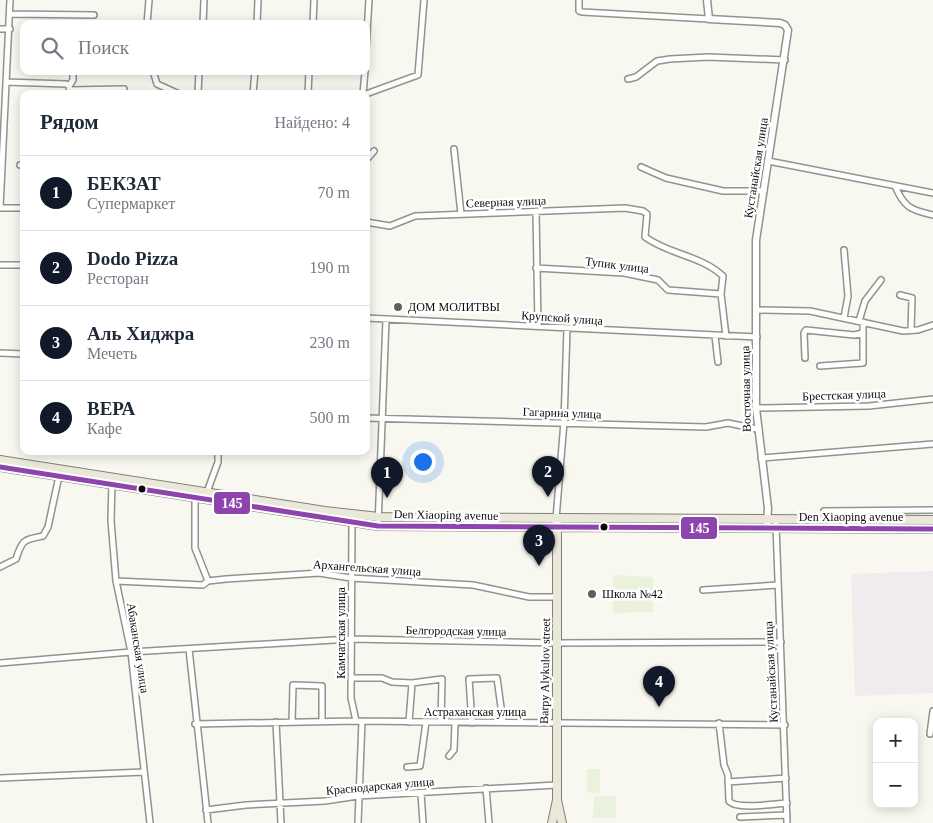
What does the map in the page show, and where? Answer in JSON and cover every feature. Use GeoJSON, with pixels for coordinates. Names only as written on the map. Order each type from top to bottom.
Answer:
{"type":"FeatureCollection","features":[{"type":"Feature","properties":{"kind":"main road"},"geometry":{"type":"LineString","coordinates":[[0,460],[112,480]]}},
{"type":"Feature","properties":{"kind":"main road"},"geometry":{"type":"LineString","coordinates":[[0,467],[59,476],[112,480]]}},
{"type":"Feature","properties":{"kind":"main road","name":"Den Xiaoping avenue"},"geometry":{"type":"LineString","coordinates":[[112,480],[379,517],[767,524]]}},
{"type":"Feature","properties":{"kind":"main road","name":"Den Xiaoping avenue"},"geometry":{"type":"LineString","coordinates":[[112,480],[195,498],[378,526],[557,528],[933,520]]}},
{"type":"Feature","properties":{"kind":"main road","name":"Barpy Alykulov street"},"geometry":{"type":"LineString","coordinates":[[552,823],[557,800],[556,519]]}},
{"type":"Feature","properties":{"kind":"main road","name":"Den Xiaoping avenue"},"geometry":{"type":"LineString","coordinates":[[776,524],[933,528]]}},
{"type":"Feature","properties":{"kind":"main road"},"geometry":{"type":"LineString","coordinates":[[557,800],[562,823]]}},
{"type":"Feature","properties":{"kind":"street"},"geometry":{"type":"LineString","coordinates":[[10,0],[10,29],[4,78],[0,208],[20,208]]}},
{"type":"Feature","properties":{"kind":"street"},"geometry":{"type":"LineString","coordinates":[[147,20],[149,0]]}},
{"type":"Feature","properties":{"kind":"street"},"geometry":{"type":"LineString","coordinates":[[203,20],[204,0]]}},
{"type":"Feature","properties":{"kind":"street"},"geometry":{"type":"LineString","coordinates":[[257,20],[258,0]]}},
{"type":"Feature","properties":{"kind":"street"},"geometry":{"type":"LineString","coordinates":[[313,20],[314,0]]}},
{"type":"Feature","properties":{"kind":"street"},"geometry":{"type":"LineString","coordinates":[[368,20],[369,0]]}},
{"type":"Feature","properties":{"kind":"street"},"geometry":{"type":"LineString","coordinates":[[370,92],[418,75],[424,0]]}},
{"type":"Feature","properties":{"kind":"street"},"geometry":{"type":"LineString","coordinates":[[579,0],[579,11],[582,12],[709,19],[707,0]]}},
{"type":"Feature","properties":{"kind":"street"},"geometry":{"type":"LineString","coordinates":[[11,14],[94,15]]}},
{"type":"Feature","properties":{"kind":"street","name":"Кустанайская улица"},"geometry":{"type":"LineString","coordinates":[[709,19],[780,23],[788,30],[785,60],[756,240],[757,310]]}},
{"type":"Feature","properties":{"kind":"street"},"geometry":{"type":"LineString","coordinates":[[0,29],[10,29]]}},
{"type":"Feature","properties":{"kind":"street"},"geometry":{"type":"LineString","coordinates":[[628,79],[636,77],[657,61],[670,59],[708,57],[785,60]]}},
{"type":"Feature","properties":{"kind":"street"},"geometry":{"type":"LineString","coordinates":[[69,90],[73,75]]}},
{"type":"Feature","properties":{"kind":"street"},"geometry":{"type":"LineString","coordinates":[[155,75],[158,84],[171,90]]}},
{"type":"Feature","properties":{"kind":"street"},"geometry":{"type":"LineString","coordinates":[[198,90],[199,75]]}},
{"type":"Feature","properties":{"kind":"street"},"geometry":{"type":"LineString","coordinates":[[254,90],[255,75]]}},
{"type":"Feature","properties":{"kind":"street"},"geometry":{"type":"LineString","coordinates":[[308,90],[309,75]]}},
{"type":"Feature","properties":{"kind":"street"},"geometry":{"type":"LineString","coordinates":[[365,75],[365,90]]}},
{"type":"Feature","properties":{"kind":"street"},"geometry":{"type":"LineString","coordinates":[[4,78],[69,90],[124,89]]}},
{"type":"Feature","properties":{"kind":"street"},"geometry":{"type":"LineString","coordinates":[[454,149],[461,214]]}},
{"type":"Feature","properties":{"kind":"street"},"geometry":{"type":"LineString","coordinates":[[370,156],[374,151]]}},
{"type":"Feature","properties":{"kind":"street"},"geometry":{"type":"LineString","coordinates":[[768,161],[933,193]]}},
{"type":"Feature","properties":{"kind":"street"},"geometry":{"type":"LineString","coordinates":[[640,167],[666,178],[723,191],[764,190]]}},
{"type":"Feature","properties":{"kind":"street"},"geometry":{"type":"LineString","coordinates":[[895,186],[902,202],[914,210],[933,216]]}},
{"type":"Feature","properties":{"kind":"street","name":"Северная улица"},"geometry":{"type":"LineString","coordinates":[[370,223],[390,226],[415,216],[461,214],[625,208],[643,211],[647,214],[645,238],[659,247],[711,265],[723,276],[721,294]]}},
{"type":"Feature","properties":{"kind":"street"},"geometry":{"type":"LineString","coordinates":[[536,211],[538,325]]}},
{"type":"Feature","properties":{"kind":"street"},"geometry":{"type":"LineString","coordinates":[[844,250],[848,296],[844,318]]}},
{"type":"Feature","properties":{"kind":"street"},"geometry":{"type":"LineString","coordinates":[[0,265],[20,265]]}},
{"type":"Feature","properties":{"kind":"street","name":"Тупик улица"},"geometry":{"type":"LineString","coordinates":[[536,268],[624,273],[658,280],[668,290],[721,294]]}},
{"type":"Feature","properties":{"kind":"street"},"geometry":{"type":"LineString","coordinates":[[820,366],[863,363],[861,322],[865,301],[880,280]]}},
{"type":"Feature","properties":{"kind":"street"},"geometry":{"type":"LineString","coordinates":[[721,294],[726,336]]}},
{"type":"Feature","properties":{"kind":"street"},"geometry":{"type":"LineString","coordinates":[[900,295],[912,298],[911,330]]}},
{"type":"Feature","properties":{"kind":"street"},"geometry":{"type":"LineString","coordinates":[[757,310],[810,310],[861,322],[911,330],[933,325]]}},
{"type":"Feature","properties":{"kind":"street","name":"Восточная улица"},"geometry":{"type":"LineString","coordinates":[[757,310],[756,408],[768,508],[767,524]]}},
{"type":"Feature","properties":{"kind":"street","name":"Крупской улица"},"geometry":{"type":"LineString","coordinates":[[370,318],[386,320],[538,325],[568,329],[757,337]]}},
{"type":"Feature","properties":{"kind":"street"},"geometry":{"type":"LineString","coordinates":[[378,526],[384,418],[386,320]]}},
{"type":"Feature","properties":{"kind":"street"},"geometry":{"type":"LineString","coordinates":[[556,519],[564,422],[568,329]]}},
{"type":"Feature","properties":{"kind":"street"},"geometry":{"type":"LineString","coordinates":[[805,358],[804,333],[806,330],[854,335],[863,333]]}},
{"type":"Feature","properties":{"kind":"street"},"geometry":{"type":"LineString","coordinates":[[715,336],[718,362]]}},
{"type":"Feature","properties":{"kind":"street"},"geometry":{"type":"LineString","coordinates":[[0,353],[20,354]]}},
{"type":"Feature","properties":{"kind":"street","name":"Брестская улица"},"geometry":{"type":"LineString","coordinates":[[756,408],[869,406],[933,399]]}},
{"type":"Feature","properties":{"kind":"street","name":"Гагарина улица"},"geometry":{"type":"LineString","coordinates":[[370,418],[706,427],[728,423],[757,428]]}},
{"type":"Feature","properties":{"kind":"street"},"geometry":{"type":"LineString","coordinates":[[761,458],[933,444]]}},
{"type":"Feature","properties":{"kind":"street"},"geometry":{"type":"LineString","coordinates":[[207,492],[218,462],[218,455]]}},
{"type":"Feature","properties":{"kind":"street"},"geometry":{"type":"LineString","coordinates":[[0,567],[16,559],[21,543],[26,539],[43,536],[48,527],[59,476]]}},
{"type":"Feature","properties":{"kind":"street","name":"Абаканская улица"},"geometry":{"type":"LineString","coordinates":[[112,480],[111,521],[116,581],[131,652],[150,823]]}},
{"type":"Feature","properties":{"kind":"street"},"geometry":{"type":"LineString","coordinates":[[195,498],[196,548],[208,581]]}},
{"type":"Feature","properties":{"kind":"street"},"geometry":{"type":"LineString","coordinates":[[824,511],[933,510]]}},
{"type":"Feature","properties":{"kind":"street","name":"Камчатская улица"},"geometry":{"type":"LineString","coordinates":[[353,514],[351,698],[359,721],[358,823]]}},
{"type":"Feature","properties":{"kind":"street","name":"Кустанайская улица"},"geometry":{"type":"LineString","coordinates":[[776,524],[785,725],[787,823]]}},
{"type":"Feature","properties":{"kind":"street","name":"Архангельская улица"},"geometry":{"type":"LineString","coordinates":[[116,581],[203,584],[208,581],[318,573],[351,578],[473,586],[529,596],[557,597]]}},
{"type":"Feature","properties":{"kind":"street"},"geometry":{"type":"LineString","coordinates":[[703,590],[778,584]]}},
{"type":"Feature","properties":{"kind":"street","name":"Белгородская улица"},"geometry":{"type":"LineString","coordinates":[[0,663],[131,652],[351,639],[557,643],[781,642]]}},
{"type":"Feature","properties":{"kind":"street"},"geometry":{"type":"LineString","coordinates":[[189,649],[195,724],[208,823]]}},
{"type":"Feature","properties":{"kind":"street"},"geometry":{"type":"LineString","coordinates":[[351,678],[382,678],[392,682],[412,683],[442,679],[441,722]]}},
{"type":"Feature","properties":{"kind":"street"},"geometry":{"type":"LineString","coordinates":[[472,723],[470,679],[497,678],[503,722]]}},
{"type":"Feature","properties":{"kind":"street"},"geometry":{"type":"LineString","coordinates":[[409,722],[412,683]]}},
{"type":"Feature","properties":{"kind":"street"},"geometry":{"type":"LineString","coordinates":[[292,722],[293,685],[322,686],[322,721]]}},
{"type":"Feature","properties":{"kind":"street"},"geometry":{"type":"LineString","coordinates":[[930,734],[933,711]]}},
{"type":"Feature","properties":{"kind":"street","name":"Астраханская улица"},"geometry":{"type":"LineString","coordinates":[[195,724],[359,721],[785,725]]}},
{"type":"Feature","properties":{"kind":"street"},"geometry":{"type":"LineString","coordinates":[[276,722],[281,823]]}},
{"type":"Feature","properties":{"kind":"street"},"geometry":{"type":"LineString","coordinates":[[407,767],[420,766],[426,722]]}},
{"type":"Feature","properties":{"kind":"street"},"geometry":{"type":"LineString","coordinates":[[449,756],[454,750],[455,723]]}},
{"type":"Feature","properties":{"kind":"street"},"geometry":{"type":"LineString","coordinates":[[719,723],[729,801],[734,806],[787,804]]}},
{"type":"Feature","properties":{"kind":"street"},"geometry":{"type":"LineString","coordinates":[[0,778],[144,772]]}},
{"type":"Feature","properties":{"kind":"street"},"geometry":{"type":"LineString","coordinates":[[728,782],[786,778]]}},
{"type":"Feature","properties":{"kind":"street","name":"Краснодарская улица"},"geometry":{"type":"LineString","coordinates":[[206,810],[325,801],[358,796],[556,785]]}},
{"type":"Feature","properties":{"kind":"street"},"geometry":{"type":"LineString","coordinates":[[486,788],[490,823]]}},
{"type":"Feature","properties":{"kind":"street"},"geometry":{"type":"LineString","coordinates":[[420,793],[423,823]]}},
{"type":"Feature","properties":{"kind":"street"},"geometry":{"type":"LineString","coordinates":[[740,816],[787,815]]}},
{"type":"Feature","properties":{"kind":"shaded area"},"geometry":{"type":"Polygon","coordinates":[[[933,571],[933,693],[855,696],[851,574],[933,571]]]}},
{"type":"Feature","properties":{"kind":"green space"},"geometry":{"type":"Polygon","coordinates":[[[613,575],[653,577],[653,612],[613,613],[613,575]]]}},
{"type":"Feature","properties":{"kind":"green space"},"geometry":{"type":"Polygon","coordinates":[[[587,769],[600,769],[600,793],[587,792],[587,769]]]}},
{"type":"Feature","properties":{"kind":"green space"},"geometry":{"type":"Polygon","coordinates":[[[594,796],[616,796],[616,818],[593,818],[594,796]]]}},
{"type":"Feature","properties":{"kind":"transit line","name":"145"},"geometry":{"type":"LineString","coordinates":[[0,467],[378,526],[933,529]]}},
{"type":"Feature","properties":{"kind":"place","name":"ДОМ МОЛИТВЫ"},"geometry":{"type":"Point","coordinates":[398,307]}},
{"type":"Feature","properties":{"kind":"place","name":"Dodo Pizza"},"geometry":{"type":"Point","coordinates":[548,497]}},
{"type":"Feature","properties":{"kind":"place","name":"БЕКЗАТ"},"geometry":{"type":"Point","coordinates":[387,498]}},
{"type":"Feature","properties":{"kind":"place","name":"Аль Хиджра"},"geometry":{"type":"Point","coordinates":[539,566]}},
{"type":"Feature","properties":{"kind":"place","name":"Школа №42"},"geometry":{"type":"Point","coordinates":[592,594]}},
{"type":"Feature","properties":{"kind":"place","name":"ВЕРА"},"geometry":{"type":"Point","coordinates":[659,707]}}]}
